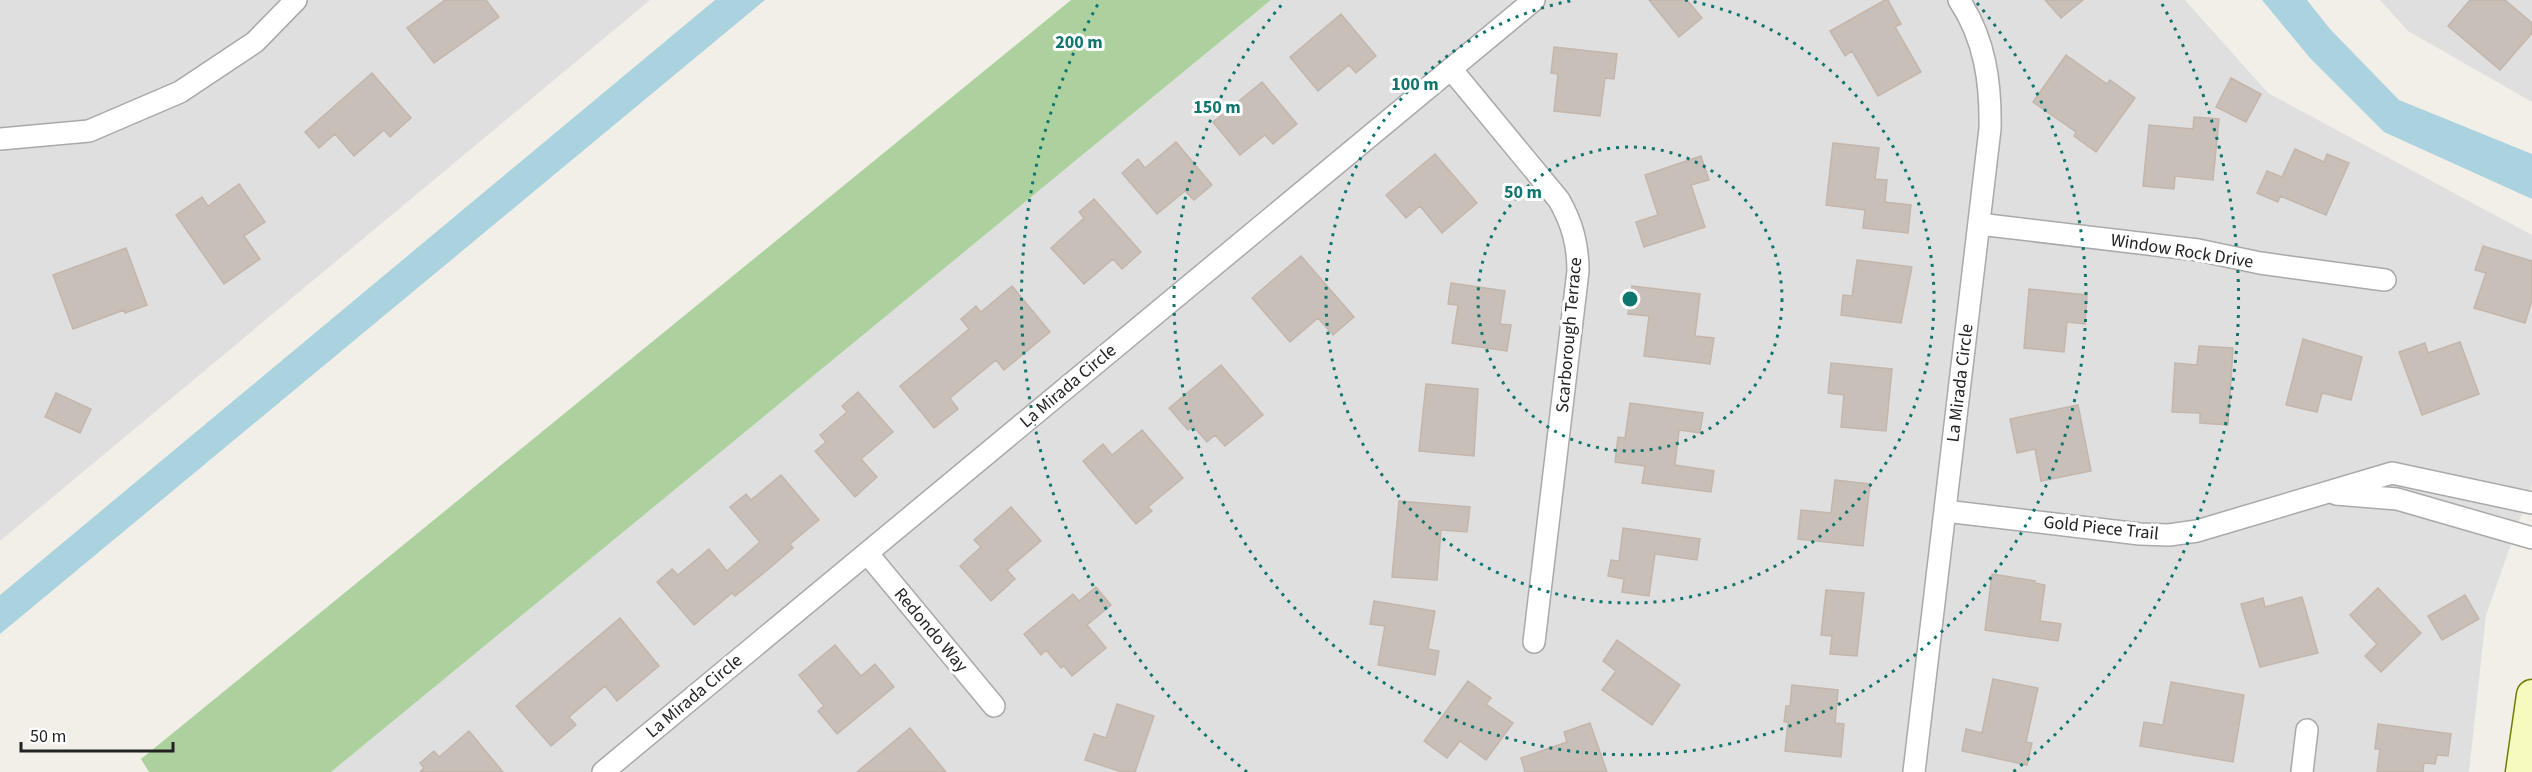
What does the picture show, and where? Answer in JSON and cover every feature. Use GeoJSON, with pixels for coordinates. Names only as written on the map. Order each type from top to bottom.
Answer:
{"type":"FeatureCollection","features":[{"type":"Feature","properties":{"kind":"street"},"geometry":{"type":"LineString","coordinates":[[0,139],[89,131],[180,92],[255,42],[296,0]]}},
{"type":"Feature","properties":{"kind":"street","name":"La Mirada Circle"},"geometry":{"type":"LineString","coordinates":[[603,772],[1534,0]]}},
{"type":"Feature","properties":{"kind":"street","name":"La Mirada Circle"},"geometry":{"type":"LineString","coordinates":[[1914,772],[1990,129],[1990,97],[1986,65],[1977,35],[1959,0]]}},
{"type":"Feature","properties":{"kind":"street","name":"Scarborough Terrace"},"geometry":{"type":"LineString","coordinates":[[1451,69],[1555,194],[1566,213],[1576,241],[1578,271],[1534,642]]}},
{"type":"Feature","properties":{"kind":"street","name":"Window Rock Drive"},"geometry":{"type":"LineString","coordinates":[[1979,224],[2198,250],[2260,263],[2385,280]]}},
{"type":"Feature","properties":{"kind":"street","name":"Gold Piece Trail"},"geometry":{"type":"LineString","coordinates":[[1945,511],[2140,534],[2169,535],[2198,531],[2392,473],[2532,503]]}},
{"type":"Feature","properties":{"kind":"street","name":"Gold Piece Trail"},"geometry":{"type":"LineString","coordinates":[[2323,493],[2397,499],[2532,538]]}},
{"type":"Feature","properties":{"kind":"street","name":"Redondo Way"},"geometry":{"type":"LineString","coordinates":[[867,553],[994,706]]}},
{"type":"Feature","properties":{"kind":"street"},"geometry":{"type":"LineString","coordinates":[[2521,772],[2532,695]]}},
{"type":"Feature","properties":{"kind":"street"},"geometry":{"type":"LineString","coordinates":[[2302,772],[2307,730]]}},
{"type":"Feature","properties":{"kind":"shaded area"},"geometry":{"type":"Polygon","coordinates":[[[0,0],[650,0],[0,541],[0,0]]]}},
{"type":"Feature","properties":{"kind":"shaded area"},"geometry":{"type":"Polygon","coordinates":[[[1271,0],[2185,0],[2268,93],[2532,235],[2532,485],[2486,615],[2469,772],[331,772],[1271,0]]]}},
{"type":"Feature","properties":{"kind":"shaded area"},"geometry":{"type":"Polygon","coordinates":[[[2380,0],[2532,0],[2532,102],[2408,31],[2380,0]]]}},
{"type":"Feature","properties":{"kind":"green space"},"geometry":{"type":"Polygon","coordinates":[[[1071,0],[1271,0],[331,772],[149,772],[141,759],[1071,0]]]}},
{"type":"Feature","properties":{"kind":"water"},"geometry":{"type":"Polygon","coordinates":[[[715,0],[765,0],[0,634],[0,595],[715,0]]]}},
{"type":"Feature","properties":{"kind":"water"},"geometry":{"type":"Polygon","coordinates":[[[2262,0],[2307,0],[2330,29],[2399,100],[2532,154],[2532,199],[2384,132],[2310,58],[2262,0]]]}},
{"type":"Feature","properties":{"kind":"building"},"geometry":{"type":"Polygon","coordinates":[[[445,0],[486,0],[499,17],[434,63],[407,28],[445,0]]]}},
{"type":"Feature","properties":{"kind":"building"},"geometry":{"type":"Polygon","coordinates":[[[1649,0],[1687,0],[1702,18],[1679,37],[1649,0]]]}},
{"type":"Feature","properties":{"kind":"building"},"geometry":{"type":"Polygon","coordinates":[[[1888,0],[1901,24],[1895,27],[1921,72],[1878,96],[1852,51],[1845,56],[1830,31],[1888,0]]]}},
{"type":"Feature","properties":{"kind":"building"},"geometry":{"type":"Polygon","coordinates":[[[2045,0],[2083,0],[2061,18],[2045,0]]]}},
{"type":"Feature","properties":{"kind":"building"},"geometry":{"type":"Polygon","coordinates":[[[2470,0],[2505,0],[2532,23],[2532,33],[2500,70],[2448,26],[2470,0]]]}},
{"type":"Feature","properties":{"kind":"building"},"geometry":{"type":"Polygon","coordinates":[[[1341,14],[1376,56],[1356,73],[1349,65],[1318,91],[1290,57],[1341,14]]]}},
{"type":"Feature","properties":{"kind":"building"},"geometry":{"type":"Polygon","coordinates":[[[1554,47],[1617,54],[1614,79],[1605,78],[1600,116],[1554,111],[1558,74],[1551,73],[1554,47]]]}},
{"type":"Feature","properties":{"kind":"building"},"geometry":{"type":"Polygon","coordinates":[[[2066,55],[2107,84],[2110,80],[2135,98],[2096,152],[2074,136],[2076,132],[2033,102],[2066,55]]]}},
{"type":"Feature","properties":{"kind":"building"},"geometry":{"type":"Polygon","coordinates":[[[372,73],[411,118],[390,137],[384,130],[354,156],[335,134],[319,148],[305,132],[372,73]]]}},
{"type":"Feature","properties":{"kind":"building"},"geometry":{"type":"Polygon","coordinates":[[[2231,78],[2261,94],[2246,122],[2216,107],[2231,78]]]}},
{"type":"Feature","properties":{"kind":"building"},"geometry":{"type":"Polygon","coordinates":[[[1262,82],[1297,124],[1273,144],[1265,135],[1240,155],[1213,122],[1262,82]]]}},
{"type":"Feature","properties":{"kind":"building"},"geometry":{"type":"Polygon","coordinates":[[[2194,117],[2219,119],[2213,180],[2175,176],[2174,189],[2143,186],[2149,125],[2193,129],[2194,117]]]}},
{"type":"Feature","properties":{"kind":"building"},"geometry":{"type":"Polygon","coordinates":[[[1176,142],[1212,185],[1194,200],[1185,191],[1157,214],[1122,173],[1138,159],[1145,168],[1176,142]]]}},
{"type":"Feature","properties":{"kind":"building"},"geometry":{"type":"Polygon","coordinates":[[[1833,143],[1879,148],[1875,179],[1887,180],[1885,202],[1911,205],[1908,233],[1863,228],[1865,210],[1826,205],[1833,143]]]}},
{"type":"Feature","properties":{"kind":"building"},"geometry":{"type":"Polygon","coordinates":[[[2295,149],[2324,162],[2327,154],[2349,163],[2326,215],[2280,196],[2278,202],[2257,193],[2267,171],[2282,177],[2295,149]]]}},
{"type":"Feature","properties":{"kind":"building"},"geometry":{"type":"Polygon","coordinates":[[[1435,154],[1477,203],[1442,233],[1420,206],[1406,218],[1386,195],[1435,154]]]}},
{"type":"Feature","properties":{"kind":"building"},"geometry":{"type":"Polygon","coordinates":[[[1701,156],[1709,180],[1691,185],[1705,227],[1644,247],[1636,222],[1658,215],[1645,175],[1701,156]]]}},
{"type":"Feature","properties":{"kind":"building"},"geometry":{"type":"Polygon","coordinates":[[[239,184],[265,222],[244,236],[260,259],[224,284],[176,215],[202,197],[208,206],[239,184]]]}},
{"type":"Feature","properties":{"kind":"building"},"geometry":{"type":"Polygon","coordinates":[[[1094,199],[1141,252],[1122,269],[1113,259],[1084,284],[1051,248],[1084,218],[1079,212],[1094,199]]]}},
{"type":"Feature","properties":{"kind":"building"},"geometry":{"type":"Polygon","coordinates":[[[2483,246],[2532,261],[2532,300],[2525,323],[2474,308],[2486,273],[2475,270],[2483,246]]]}},
{"type":"Feature","properties":{"kind":"building"},"geometry":{"type":"Polygon","coordinates":[[[126,248],[147,305],[125,313],[124,310],[73,329],[53,275],[126,248]]]}},
{"type":"Feature","properties":{"kind":"building"},"geometry":{"type":"Polygon","coordinates":[[[1301,256],[1354,317],[1333,335],[1318,318],[1290,342],[1252,298],[1301,256]]]}},
{"type":"Feature","properties":{"kind":"building"},"geometry":{"type":"Polygon","coordinates":[[[1857,260],[1912,267],[1901,323],[1841,315],[1843,295],[1852,296],[1857,260]]]}},
{"type":"Feature","properties":{"kind":"building"},"geometry":{"type":"Polygon","coordinates":[[[1451,283],[1505,291],[1500,324],[1511,325],[1507,351],[1452,343],[1458,305],[1448,304],[1451,283]]]}},
{"type":"Feature","properties":{"kind":"building"},"geometry":{"type":"Polygon","coordinates":[[[1012,286],[1050,332],[1004,370],[996,360],[950,398],[958,409],[934,428],[900,386],[969,329],[961,319],[976,306],[981,312],[1012,286]]]}},
{"type":"Feature","properties":{"kind":"building"},"geometry":{"type":"Polygon","coordinates":[[[1632,286],[1700,294],[1695,336],[1714,338],[1710,364],[1644,356],[1649,316],[1628,314],[1632,286]]]}},
{"type":"Feature","properties":{"kind":"building"},"geometry":{"type":"Polygon","coordinates":[[[2029,289],[2087,295],[2085,324],[2067,322],[2064,352],[2024,348],[2029,289]]]}},
{"type":"Feature","properties":{"kind":"building"},"geometry":{"type":"Polygon","coordinates":[[[2303,339],[2362,357],[2351,400],[2322,393],[2317,412],[2286,405],[2303,339]]]}},
{"type":"Feature","properties":{"kind":"building"},"geometry":{"type":"Polygon","coordinates":[[[2460,342],[2479,394],[2422,415],[2399,352],[2425,343],[2428,353],[2460,342]]]}},
{"type":"Feature","properties":{"kind":"building"},"geometry":{"type":"Polygon","coordinates":[[[2199,346],[2233,348],[2228,425],[2200,423],[2200,413],[2172,412],[2175,363],[2197,365],[2199,346]]]}},
{"type":"Feature","properties":{"kind":"building"},"geometry":{"type":"Polygon","coordinates":[[[1831,363],[1892,369],[1886,431],[1841,427],[1844,395],[1828,393],[1831,363]]]}},
{"type":"Feature","properties":{"kind":"building"},"geometry":{"type":"Polygon","coordinates":[[[1221,365],[1263,415],[1225,446],[1215,435],[1207,442],[1193,426],[1188,430],[1169,408],[1221,365]]]}},
{"type":"Feature","properties":{"kind":"building"},"geometry":{"type":"Polygon","coordinates":[[[1426,384],[1478,389],[1474,456],[1419,451],[1426,384]]]}},
{"type":"Feature","properties":{"kind":"building"},"geometry":{"type":"Polygon","coordinates":[[[858,392],[893,432],[861,459],[877,477],[855,497],[815,451],[826,442],[820,435],[847,412],[842,406],[858,392]]]}},
{"type":"Feature","properties":{"kind":"building"},"geometry":{"type":"Polygon","coordinates":[[[56,393],[91,409],[80,433],[45,417],[56,393]]]}},
{"type":"Feature","properties":{"kind":"building"},"geometry":{"type":"Polygon","coordinates":[[[1630,403],[1703,413],[1700,433],[1679,430],[1675,465],[1714,471],[1711,492],[1642,483],[1645,466],[1615,462],[1618,437],[1625,438],[1630,403]]]}},
{"type":"Feature","properties":{"kind":"building"},"geometry":{"type":"Polygon","coordinates":[[[2078,405],[2091,471],[2041,481],[2035,449],[2017,453],[2010,419],[2078,405]]]}},
{"type":"Feature","properties":{"kind":"building"},"geometry":{"type":"Polygon","coordinates":[[[1142,430],[1183,478],[1148,507],[1152,511],[1136,524],[1083,461],[1103,444],[1112,455],[1142,430]]]}},
{"type":"Feature","properties":{"kind":"building"},"geometry":{"type":"Polygon","coordinates":[[[781,475],[819,520],[790,544],[793,548],[765,572],[735,596],[732,593],[694,625],[657,582],[672,569],[678,575],[709,549],[727,571],[760,542],[730,507],[746,494],[751,500],[781,475]]]}},
{"type":"Feature","properties":{"kind":"building"},"geometry":{"type":"Polygon","coordinates":[[[1835,480],[1870,484],[1863,546],[1798,539],[1801,510],[1831,513],[1835,480]]]}},
{"type":"Feature","properties":{"kind":"building"},"geometry":{"type":"Polygon","coordinates":[[[1399,501],[1470,507],[1467,532],[1441,530],[1437,580],[1392,577],[1399,501]]]}},
{"type":"Feature","properties":{"kind":"building"},"geometry":{"type":"Polygon","coordinates":[[[1011,507],[1041,541],[1007,570],[1015,579],[991,601],[960,566],[981,547],[974,540],[1011,507]]]}},
{"type":"Feature","properties":{"kind":"building"},"geometry":{"type":"Polygon","coordinates":[[[1623,528],[1700,539],[1697,560],[1655,554],[1649,596],[1622,592],[1624,579],[1608,576],[1611,560],[1619,561],[1623,528]]]}},
{"type":"Feature","properties":{"kind":"building"},"geometry":{"type":"Polygon","coordinates":[[[1992,574],[2035,581],[2035,583],[2045,585],[2040,621],[2061,624],[2058,641],[1985,630],[1992,574]]]}},
{"type":"Feature","properties":{"kind":"building"},"geometry":{"type":"Polygon","coordinates":[[[1096,587],[1111,605],[1087,625],[1106,648],[1072,676],[1064,666],[1061,668],[1046,650],[1041,655],[1024,634],[1073,594],[1079,601],[1096,587]]]}},
{"type":"Feature","properties":{"kind":"building"},"geometry":{"type":"Polygon","coordinates":[[[2378,588],[2421,633],[2381,672],[2365,656],[2377,644],[2350,615],[2378,588]]]}},
{"type":"Feature","properties":{"kind":"building"},"geometry":{"type":"Polygon","coordinates":[[[1826,590],[1864,593],[1857,656],[1830,654],[1832,636],[1821,635],[1826,590]]]}},
{"type":"Feature","properties":{"kind":"building"},"geometry":{"type":"Polygon","coordinates":[[[2465,595],[2479,619],[2442,640],[2428,616],[2465,595]]]}},
{"type":"Feature","properties":{"kind":"building"},"geometry":{"type":"Polygon","coordinates":[[[2302,597],[2318,653],[2260,667],[2241,604],[2263,598],[2265,607],[2302,597]]]}},
{"type":"Feature","properties":{"kind":"building"},"geometry":{"type":"Polygon","coordinates":[[[1374,601],[1435,611],[1428,649],[1439,651],[1435,675],[1378,665],[1385,626],[1370,624],[1374,601]]]}},
{"type":"Feature","properties":{"kind":"building"},"geometry":{"type":"Polygon","coordinates":[[[620,618],[659,666],[617,701],[605,686],[569,717],[576,725],[551,746],[516,706],[620,618]]]}},
{"type":"Feature","properties":{"kind":"building"},"geometry":{"type":"Polygon","coordinates":[[[1617,640],[1680,685],[1652,725],[1602,690],[1616,671],[1603,661],[1617,640]]]}},
{"type":"Feature","properties":{"kind":"building"},"geometry":{"type":"Polygon","coordinates":[[[835,645],[861,676],[875,664],[894,687],[837,734],[818,711],[824,706],[799,675],[835,645]]]}},
{"type":"Feature","properties":{"kind":"building"},"geometry":{"type":"Polygon","coordinates":[[[1993,679],[2038,688],[2026,742],[2032,743],[2027,765],[1962,751],[1966,729],[1982,733],[1993,679]]]}},
{"type":"Feature","properties":{"kind":"building"},"geometry":{"type":"Polygon","coordinates":[[[1468,681],[1491,698],[1486,704],[1513,723],[1486,760],[1460,741],[1447,758],[1424,741],[1468,681]]]}},
{"type":"Feature","properties":{"kind":"building"},"geometry":{"type":"Polygon","coordinates":[[[2171,682],[2244,695],[2233,762],[2140,746],[2144,722],[2163,725],[2171,682]]]}},
{"type":"Feature","properties":{"kind":"building"},"geometry":{"type":"Polygon","coordinates":[[[1792,685],[1838,690],[1835,723],[1844,724],[1841,757],[1785,751],[1788,722],[1784,722],[1786,706],[1790,706],[1792,685]]]}},
{"type":"Feature","properties":{"kind":"building"},"geometry":{"type":"Polygon","coordinates":[[[1117,704],[1154,716],[1135,772],[1122,772],[1085,760],[1094,734],[1106,738],[1117,704]]]}},
{"type":"Feature","properties":{"kind":"building"},"geometry":{"type":"Polygon","coordinates":[[[1590,723],[1607,772],[1525,772],[1521,758],[1567,742],[1564,732],[1590,723]]]}},
{"type":"Feature","properties":{"kind":"building"},"geometry":{"type":"Polygon","coordinates":[[[2378,724],[2451,734],[2448,756],[2437,755],[2435,764],[2424,763],[2423,772],[2377,772],[2380,749],[2375,749],[2378,724]]]}},
{"type":"Feature","properties":{"kind":"building"},"geometry":{"type":"Polygon","coordinates":[[[910,728],[946,772],[857,772],[910,728]]]}},
{"type":"Feature","properties":{"kind":"building"},"geometry":{"type":"Polygon","coordinates":[[[469,731],[503,772],[420,772],[424,768],[420,763],[434,751],[439,757],[469,731]]]}}]}
